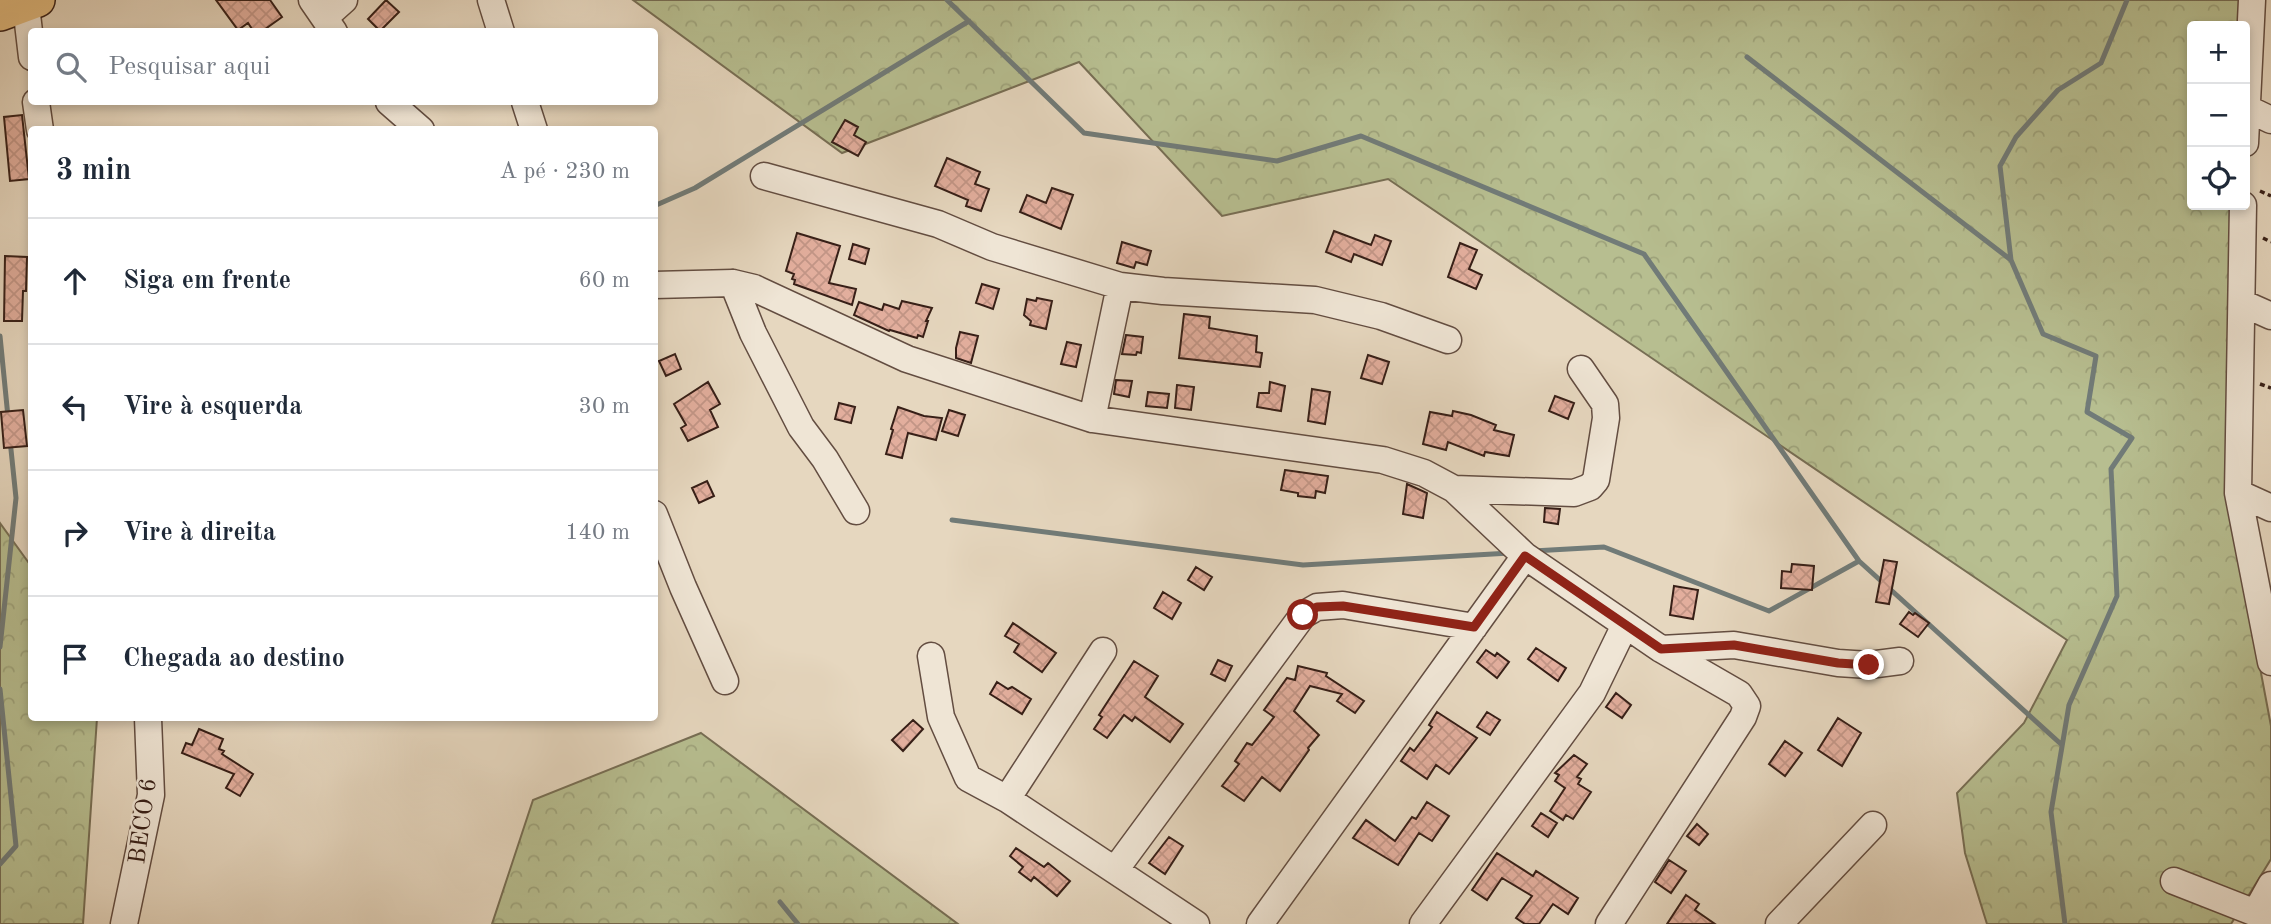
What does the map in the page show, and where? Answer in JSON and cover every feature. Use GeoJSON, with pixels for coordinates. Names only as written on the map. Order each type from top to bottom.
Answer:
{"type":"FeatureCollection","features":[{"type":"Feature","properties":{"kind":"street"},"geometry":{"type":"LineString","coordinates":[[491,0],[499,28]]}},
{"type":"Feature","properties":{"kind":"street"},"geometry":{"type":"LineString","coordinates":[[2247,84],[2252,0]]}},
{"type":"Feature","properties":{"kind":"street"},"geometry":{"type":"LineString","coordinates":[[21,7],[28,39]]}},
{"type":"Feature","properties":{"kind":"street"},"geometry":{"type":"LineString","coordinates":[[37,105],[40,126]]}},
{"type":"Feature","properties":{"kind":"street"},"geometry":{"type":"LineString","coordinates":[[392,105],[416,126]]}},
{"type":"Feature","properties":{"kind":"street"},"geometry":{"type":"LineString","coordinates":[[526,105],[533,126]]}},
{"type":"Feature","properties":{"kind":"street"},"geometry":{"type":"LineString","coordinates":[[2250,110],[2271,120]]}},
{"type":"Feature","properties":{"kind":"street"},"geometry":{"type":"LineString","coordinates":[[764,176],[939,224],[992,247],[1120,286],[1315,300],[1381,316],[1448,340]]}},
{"type":"Feature","properties":{"kind":"street"},"geometry":{"type":"LineString","coordinates":[[2243,210],[2238,493],[2271,663]]}},
{"type":"Feature","properties":{"kind":"street"},"geometry":{"type":"LineString","coordinates":[[658,285],[733,283],[754,288],[907,359],[1092,419],[1383,460],[1424,473],[1454,489],[1525,556],[1661,649],[1739,694],[1747,706],[1743,718],[1609,924]]}},
{"type":"Feature","properties":{"kind":"street"},"geometry":{"type":"LineString","coordinates":[[733,283],[753,333],[801,427],[825,459],[856,511]]}},
{"type":"Feature","properties":{"kind":"street"},"geometry":{"type":"LineString","coordinates":[[1092,419],[1120,286]]}},
{"type":"Feature","properties":{"kind":"street"},"geometry":{"type":"LineString","coordinates":[[2242,303],[2271,316]]}},
{"type":"Feature","properties":{"kind":"street"},"geometry":{"type":"LineString","coordinates":[[1454,489],[1574,493],[1590,487],[1596,480],[1606,418],[1605,404],[1581,369]]}},
{"type":"Feature","properties":{"kind":"street"},"geometry":{"type":"LineString","coordinates":[[2238,493],[2271,508]]}},
{"type":"Feature","properties":{"kind":"street"},"geometry":{"type":"LineString","coordinates":[[658,524],[725,681]]}},
{"type":"Feature","properties":{"kind":"street"},"geometry":{"type":"LineString","coordinates":[[1260,924],[1525,556]]}},
{"type":"Feature","properties":{"kind":"street"},"geometry":{"type":"LineString","coordinates":[[1115,870],[1303,615],[1317,607],[1343,606],[1474,627]]}},
{"type":"Feature","properties":{"kind":"street"},"geometry":{"type":"LineString","coordinates":[[1423,924],[1591,693],[1625,625]]}},
{"type":"Feature","properties":{"kind":"street"},"geometry":{"type":"LineString","coordinates":[[1661,649],[1734,645],[1838,663],[1869,665],[1900,660]]}},
{"type":"Feature","properties":{"kind":"street"},"geometry":{"type":"LineString","coordinates":[[1007,799],[1103,651]]}},
{"type":"Feature","properties":{"kind":"street"},"geometry":{"type":"LineString","coordinates":[[931,656],[941,717],[968,778],[1007,799],[1196,924]]}},
{"type":"Feature","properties":{"kind":"street","name":"BECO 6"},"geometry":{"type":"LineString","coordinates":[[124,924],[151,795],[148,721]]}},
{"type":"Feature","properties":{"kind":"street"},"geometry":{"type":"LineString","coordinates":[[1779,924],[1873,825]]}},
{"type":"Feature","properties":{"kind":"street"},"geometry":{"type":"LineString","coordinates":[[2174,881],[2263,916],[2271,885]]}},
{"type":"Feature","properties":{"kind":"green space"},"geometry":{"type":"Polygon","coordinates":[[[633,0],[2242,0],[2241,21],[2187,21],[2187,210],[2236,210],[2228,498],[2271,726],[2271,859],[2231,924],[1987,924],[1965,853],[1957,793],[2024,723],[2067,640],[1388,179],[1222,216],[1079,62],[842,153],[633,0]]]}},
{"type":"Feature","properties":{"kind":"green space"},"geometry":{"type":"Polygon","coordinates":[[[0,523],[28,562],[28,721],[97,721],[83,924],[0,924],[0,523]]]}},
{"type":"Feature","properties":{"kind":"green space"},"geometry":{"type":"Polygon","coordinates":[[[701,733],[958,924],[492,924],[533,800],[701,733]]]}},
{"type":"Feature","properties":{"kind":"building"},"geometry":{"type":"Polygon","coordinates":[[[216,0],[270,0],[282,17],[267,28],[251,28],[248,23],[237,28],[216,0]]]}},
{"type":"Feature","properties":{"kind":"building"},"geometry":{"type":"Polygon","coordinates":[[[386,0],[399,12],[383,28],[377,28],[368,19],[386,0]]]}},
{"type":"Feature","properties":{"kind":"building"},"geometry":{"type":"Polygon","coordinates":[[[22,115],[28,179],[10,181],[4,117],[22,115]]]}},
{"type":"Feature","properties":{"kind":"building"},"geometry":{"type":"Polygon","coordinates":[[[845,120],[858,127],[854,135],[866,142],[858,156],[832,142],[845,120]]]}},
{"type":"Feature","properties":{"kind":"building"},"geometry":{"type":"Polygon","coordinates":[[[947,158],[980,172],[975,184],[989,189],[981,211],[966,206],[968,200],[935,186],[947,158]]]}},
{"type":"Feature","properties":{"kind":"building"},"geometry":{"type":"Polygon","coordinates":[[[1052,188],[1073,195],[1061,229],[1020,212],[1027,195],[1046,203],[1052,188]]]}},
{"type":"Feature","properties":{"kind":"building"},"geometry":{"type":"Polygon","coordinates":[[[1334,231],[1371,245],[1375,235],[1391,241],[1382,265],[1354,254],[1351,262],[1326,252],[1334,231]]]}},
{"type":"Feature","properties":{"kind":"building"},"geometry":{"type":"Polygon","coordinates":[[[797,233],[840,246],[829,283],[856,289],[852,305],[794,284],[794,274],[786,271],[797,233]]]}},
{"type":"Feature","properties":{"kind":"building"},"geometry":{"type":"Polygon","coordinates":[[[1122,242],[1151,251],[1147,265],[1136,262],[1134,268],[1117,263],[1122,242]]]}},
{"type":"Feature","properties":{"kind":"building"},"geometry":{"type":"Polygon","coordinates":[[[1460,243],[1477,250],[1469,269],[1482,275],[1476,289],[1448,277],[1460,243]]]}},
{"type":"Feature","properties":{"kind":"building"},"geometry":{"type":"Polygon","coordinates":[[[853,244],[869,249],[865,264],[849,259],[853,244]]]}},
{"type":"Feature","properties":{"kind":"building"},"geometry":{"type":"Polygon","coordinates":[[[5,256],[27,257],[22,321],[4,321],[5,256]]]}},
{"type":"Feature","properties":{"kind":"building"},"geometry":{"type":"Polygon","coordinates":[[[982,284],[999,289],[993,309],[976,303],[982,284]]]}},
{"type":"Feature","properties":{"kind":"building"},"geometry":{"type":"Polygon","coordinates":[[[1037,298],[1052,301],[1046,329],[1030,325],[1031,321],[1024,315],[1027,299],[1036,301],[1037,298]]]}},
{"type":"Feature","properties":{"kind":"building"},"geometry":{"type":"Polygon","coordinates":[[[902,301],[932,308],[923,337],[889,331],[854,315],[859,302],[882,310],[884,304],[899,309],[902,301]]]}},
{"type":"Feature","properties":{"kind":"building"},"geometry":{"type":"Polygon","coordinates":[[[1184,314],[1210,317],[1209,328],[1257,336],[1256,352],[1262,353],[1260,367],[1179,358],[1184,314]]]}},
{"type":"Feature","properties":{"kind":"building"},"geometry":{"type":"Polygon","coordinates":[[[960,332],[978,336],[971,363],[956,358],[960,332]]]}},
{"type":"Feature","properties":{"kind":"building"},"geometry":{"type":"Polygon","coordinates":[[[1126,335],[1143,337],[1141,353],[1122,354],[1126,335]]]}},
{"type":"Feature","properties":{"kind":"building"},"geometry":{"type":"Polygon","coordinates":[[[1067,342],[1081,345],[1076,367],[1061,364],[1067,342]]]}},
{"type":"Feature","properties":{"kind":"building"},"geometry":{"type":"Polygon","coordinates":[[[675,354],[681,369],[666,376],[659,361],[675,354]]]}},
{"type":"Feature","properties":{"kind":"building"},"geometry":{"type":"Polygon","coordinates":[[[1368,355],[1389,362],[1382,384],[1361,378],[1368,355]]]}},
{"type":"Feature","properties":{"kind":"building"},"geometry":{"type":"Polygon","coordinates":[[[1116,380],[1132,381],[1129,397],[1114,394],[1116,380]]]}},
{"type":"Feature","properties":{"kind":"building"},"geometry":{"type":"Polygon","coordinates":[[[708,382],[720,404],[710,410],[718,427],[688,441],[681,428],[686,425],[674,404],[708,382]]]}},
{"type":"Feature","properties":{"kind":"building"},"geometry":{"type":"Polygon","coordinates":[[[1270,382],[1285,386],[1281,411],[1257,407],[1259,393],[1269,393],[1270,382]]]}},
{"type":"Feature","properties":{"kind":"building"},"geometry":{"type":"Polygon","coordinates":[[[1177,385],[1194,387],[1191,410],[1175,408],[1177,385]]]}},
{"type":"Feature","properties":{"kind":"building"},"geometry":{"type":"Polygon","coordinates":[[[1312,389],[1330,392],[1325,424],[1308,421],[1312,389]]]}},
{"type":"Feature","properties":{"kind":"building"},"geometry":{"type":"Polygon","coordinates":[[[1148,392],[1169,394],[1167,408],[1146,406],[1148,392]]]}},
{"type":"Feature","properties":{"kind":"building"},"geometry":{"type":"Polygon","coordinates":[[[1555,396],[1574,403],[1568,419],[1549,411],[1555,396]]]}},
{"type":"Feature","properties":{"kind":"building"},"geometry":{"type":"Polygon","coordinates":[[[839,403],[855,407],[851,423],[835,419],[839,403]]]}},
{"type":"Feature","properties":{"kind":"building"},"geometry":{"type":"Polygon","coordinates":[[[898,407],[924,416],[942,418],[936,440],[908,433],[902,458],[886,454],[898,407]]]}},
{"type":"Feature","properties":{"kind":"building"},"geometry":{"type":"Polygon","coordinates":[[[23,410],[27,446],[4,448],[1,412],[23,410]]]}},
{"type":"Feature","properties":{"kind":"building"},"geometry":{"type":"Polygon","coordinates":[[[949,410],[965,415],[958,436],[942,431],[949,410]]]}},
{"type":"Feature","properties":{"kind":"building"},"geometry":{"type":"Polygon","coordinates":[[[1453,411],[1471,415],[1496,425],[1494,430],[1514,435],[1509,456],[1485,452],[1484,456],[1448,442],[1446,450],[1423,444],[1430,412],[1452,416],[1453,411]]]}},
{"type":"Feature","properties":{"kind":"building"},"geometry":{"type":"Polygon","coordinates":[[[1285,470],[1328,476],[1325,493],[1316,491],[1315,498],[1281,490],[1285,470]]]}},
{"type":"Feature","properties":{"kind":"building"},"geometry":{"type":"Polygon","coordinates":[[[707,481],[714,496],[699,503],[692,488],[707,481]]]}},
{"type":"Feature","properties":{"kind":"building"},"geometry":{"type":"Polygon","coordinates":[[[1407,484],[1427,493],[1423,518],[1403,514],[1407,484]]]}},
{"type":"Feature","properties":{"kind":"building"},"geometry":{"type":"Polygon","coordinates":[[[1545,508],[1560,509],[1558,524],[1544,522],[1545,508]]]}},
{"type":"Feature","properties":{"kind":"building"},"geometry":{"type":"Polygon","coordinates":[[[1884,560],[1897,562],[1889,604],[1876,602],[1884,560]]]}},
{"type":"Feature","properties":{"kind":"building"},"geometry":{"type":"Polygon","coordinates":[[[1792,564],[1814,566],[1812,590],[1781,588],[1782,571],[1791,572],[1792,564]]]}},
{"type":"Feature","properties":{"kind":"building"},"geometry":{"type":"Polygon","coordinates":[[[1196,567],[1212,577],[1204,590],[1188,580],[1196,567]]]}},
{"type":"Feature","properties":{"kind":"building"},"geometry":{"type":"Polygon","coordinates":[[[1674,586],[1698,590],[1693,619],[1670,615],[1674,586]]]}},
{"type":"Feature","properties":{"kind":"building"},"geometry":{"type":"Polygon","coordinates":[[[1163,592],[1181,603],[1172,619],[1154,608],[1163,592]]]}},
{"type":"Feature","properties":{"kind":"building"},"geometry":{"type":"Polygon","coordinates":[[[1909,612],[1929,623],[1918,637],[1900,624],[1909,612]]]}},
{"type":"Feature","properties":{"kind":"building"},"geometry":{"type":"Polygon","coordinates":[[[1013,623],[1056,653],[1042,672],[1014,652],[1019,644],[1005,636],[1013,623]]]}},
{"type":"Feature","properties":{"kind":"building"},"geometry":{"type":"Polygon","coordinates":[[[1536,648],[1566,668],[1558,681],[1528,659],[1536,648]]]}},
{"type":"Feature","properties":{"kind":"building"},"geometry":{"type":"Polygon","coordinates":[[[1486,650],[1495,656],[1497,653],[1509,662],[1497,678],[1477,662],[1486,650]]]}},
{"type":"Feature","properties":{"kind":"building"},"geometry":{"type":"Polygon","coordinates":[[[1218,660],[1232,666],[1225,681],[1211,674],[1218,660]]]}},
{"type":"Feature","properties":{"kind":"building"},"geometry":{"type":"Polygon","coordinates":[[[1134,661],[1158,676],[1145,697],[1183,724],[1170,742],[1135,717],[1132,721],[1124,715],[1107,738],[1094,729],[1102,717],[1099,715],[1134,661]]]}},
{"type":"Feature","properties":{"kind":"building"},"geometry":{"type":"Polygon","coordinates":[[[1298,666],[1327,673],[1326,676],[1364,701],[1355,713],[1337,701],[1342,694],[1310,686],[1294,711],[1319,735],[1280,791],[1262,777],[1244,801],[1222,786],[1239,764],[1235,761],[1247,743],[1252,745],[1274,717],[1264,710],[1287,678],[1295,680],[1298,666]]]}},
{"type":"Feature","properties":{"kind":"building"},"geometry":{"type":"Polygon","coordinates":[[[997,682],[1008,689],[1012,687],[1031,699],[1022,714],[990,694],[997,682]]]}},
{"type":"Feature","properties":{"kind":"building"},"geometry":{"type":"Polygon","coordinates":[[[1616,693],[1631,705],[1622,718],[1606,707],[1616,693]]]}},
{"type":"Feature","properties":{"kind":"building"},"geometry":{"type":"Polygon","coordinates":[[[1437,712],[1477,738],[1449,774],[1436,765],[1427,779],[1401,761],[1410,748],[1414,751],[1432,727],[1429,725],[1437,712]]]}},
{"type":"Feature","properties":{"kind":"building"},"geometry":{"type":"Polygon","coordinates":[[[1487,712],[1500,720],[1490,735],[1477,727],[1487,712]]]}},
{"type":"Feature","properties":{"kind":"building"},"geometry":{"type":"Polygon","coordinates":[[[1838,718],[1861,733],[1842,766],[1818,750],[1838,718]]]}},
{"type":"Feature","properties":{"kind":"building"},"geometry":{"type":"Polygon","coordinates":[[[913,720],[923,729],[903,751],[892,740],[913,720]]]}},
{"type":"Feature","properties":{"kind":"building"},"geometry":{"type":"Polygon","coordinates":[[[199,729],[223,739],[219,749],[224,751],[222,754],[253,774],[240,796],[226,788],[234,774],[182,753],[186,743],[192,745],[199,729]]]}},
{"type":"Feature","properties":{"kind":"building"},"geometry":{"type":"Polygon","coordinates":[[[1785,741],[1802,753],[1785,776],[1769,764],[1785,741]]]}},
{"type":"Feature","properties":{"kind":"building"},"geometry":{"type":"Polygon","coordinates":[[[1574,755],[1587,764],[1577,777],[1581,779],[1578,784],[1591,792],[1573,819],[1566,815],[1563,820],[1550,811],[1565,788],[1555,781],[1559,775],[1555,773],[1574,755]]]}},
{"type":"Feature","properties":{"kind":"building"},"geometry":{"type":"Polygon","coordinates":[[[1427,802],[1449,816],[1432,841],[1419,833],[1398,865],[1353,838],[1366,820],[1395,841],[1412,817],[1416,819],[1427,802]]]}},
{"type":"Feature","properties":{"kind":"building"},"geometry":{"type":"Polygon","coordinates":[[[1541,813],[1557,823],[1548,837],[1532,826],[1541,813]]]}},
{"type":"Feature","properties":{"kind":"building"},"geometry":{"type":"Polygon","coordinates":[[[1697,824],[1708,834],[1699,845],[1687,836],[1697,824]]]}},
{"type":"Feature","properties":{"kind":"building"},"geometry":{"type":"Polygon","coordinates":[[[1169,837],[1183,846],[1165,874],[1149,863],[1169,837]]]}},
{"type":"Feature","properties":{"kind":"building"},"geometry":{"type":"Polygon","coordinates":[[[1016,848],[1044,867],[1048,863],[1070,881],[1057,896],[1034,877],[1031,881],[1019,872],[1023,867],[1010,856],[1016,848]]]}},
{"type":"Feature","properties":{"kind":"building"},"geometry":{"type":"Polygon","coordinates":[[[1497,853],[1533,876],[1536,871],[1578,898],[1568,914],[1553,904],[1539,924],[1525,924],[1516,918],[1532,896],[1502,878],[1487,900],[1472,890],[1497,853]]]}},
{"type":"Feature","properties":{"kind":"building"},"geometry":{"type":"Polygon","coordinates":[[[1669,860],[1686,871],[1671,893],[1655,882],[1669,860]]]}},
{"type":"Feature","properties":{"kind":"building"},"geometry":{"type":"Polygon","coordinates":[[[1686,895],[1699,904],[1695,910],[1715,924],[1667,924],[1686,895]]]}},
{"type":"Feature","properties":{"kind":"waterway"},"geometry":{"type":"LineString","coordinates":[[947,0],[1084,133],[1277,161],[1361,136],[1644,254],[1859,561],[2062,745]]}},
{"type":"Feature","properties":{"kind":"waterway"},"geometry":{"type":"LineString","coordinates":[[2065,924],[2051,812],[2069,705],[2117,596],[2111,469],[2132,438],[2087,412],[2096,356],[2043,334],[2011,260],[2000,166],[2016,137],[2058,90],[2101,63],[2127,0]]}},
{"type":"Feature","properties":{"kind":"waterway"},"geometry":{"type":"LineString","coordinates":[[658,204],[695,188],[969,21]]}},
{"type":"Feature","properties":{"kind":"waterway"},"geometry":{"type":"LineString","coordinates":[[1747,57],[2011,260]]}},
{"type":"Feature","properties":{"kind":"waterway"},"geometry":{"type":"LineString","coordinates":[[0,336],[8,417]]}},
{"type":"Feature","properties":{"kind":"waterway"},"geometry":{"type":"LineString","coordinates":[[0,647],[16,498],[10,440]]}},
{"type":"Feature","properties":{"kind":"waterway"},"geometry":{"type":"LineString","coordinates":[[952,520],[1303,565],[1510,553]]}},
{"type":"Feature","properties":{"kind":"waterway"},"geometry":{"type":"LineString","coordinates":[[1533,551],[1604,547],[1769,611],[1859,561]]}},
{"type":"Feature","properties":{"kind":"waterway"},"geometry":{"type":"LineString","coordinates":[[0,689],[16,846],[0,864]]}},
{"type":"Feature","properties":{"kind":"waterway"},"geometry":{"type":"LineString","coordinates":[[780,902],[798,924]]}},
{"type":"Feature","properties":{"kind":"route"},"geometry":{"type":"LineString","coordinates":[[1303,615],[1317,607],[1343,606],[1474,627],[1525,556],[1661,649],[1734,645],[1838,663],[1869,665]]}}]}
